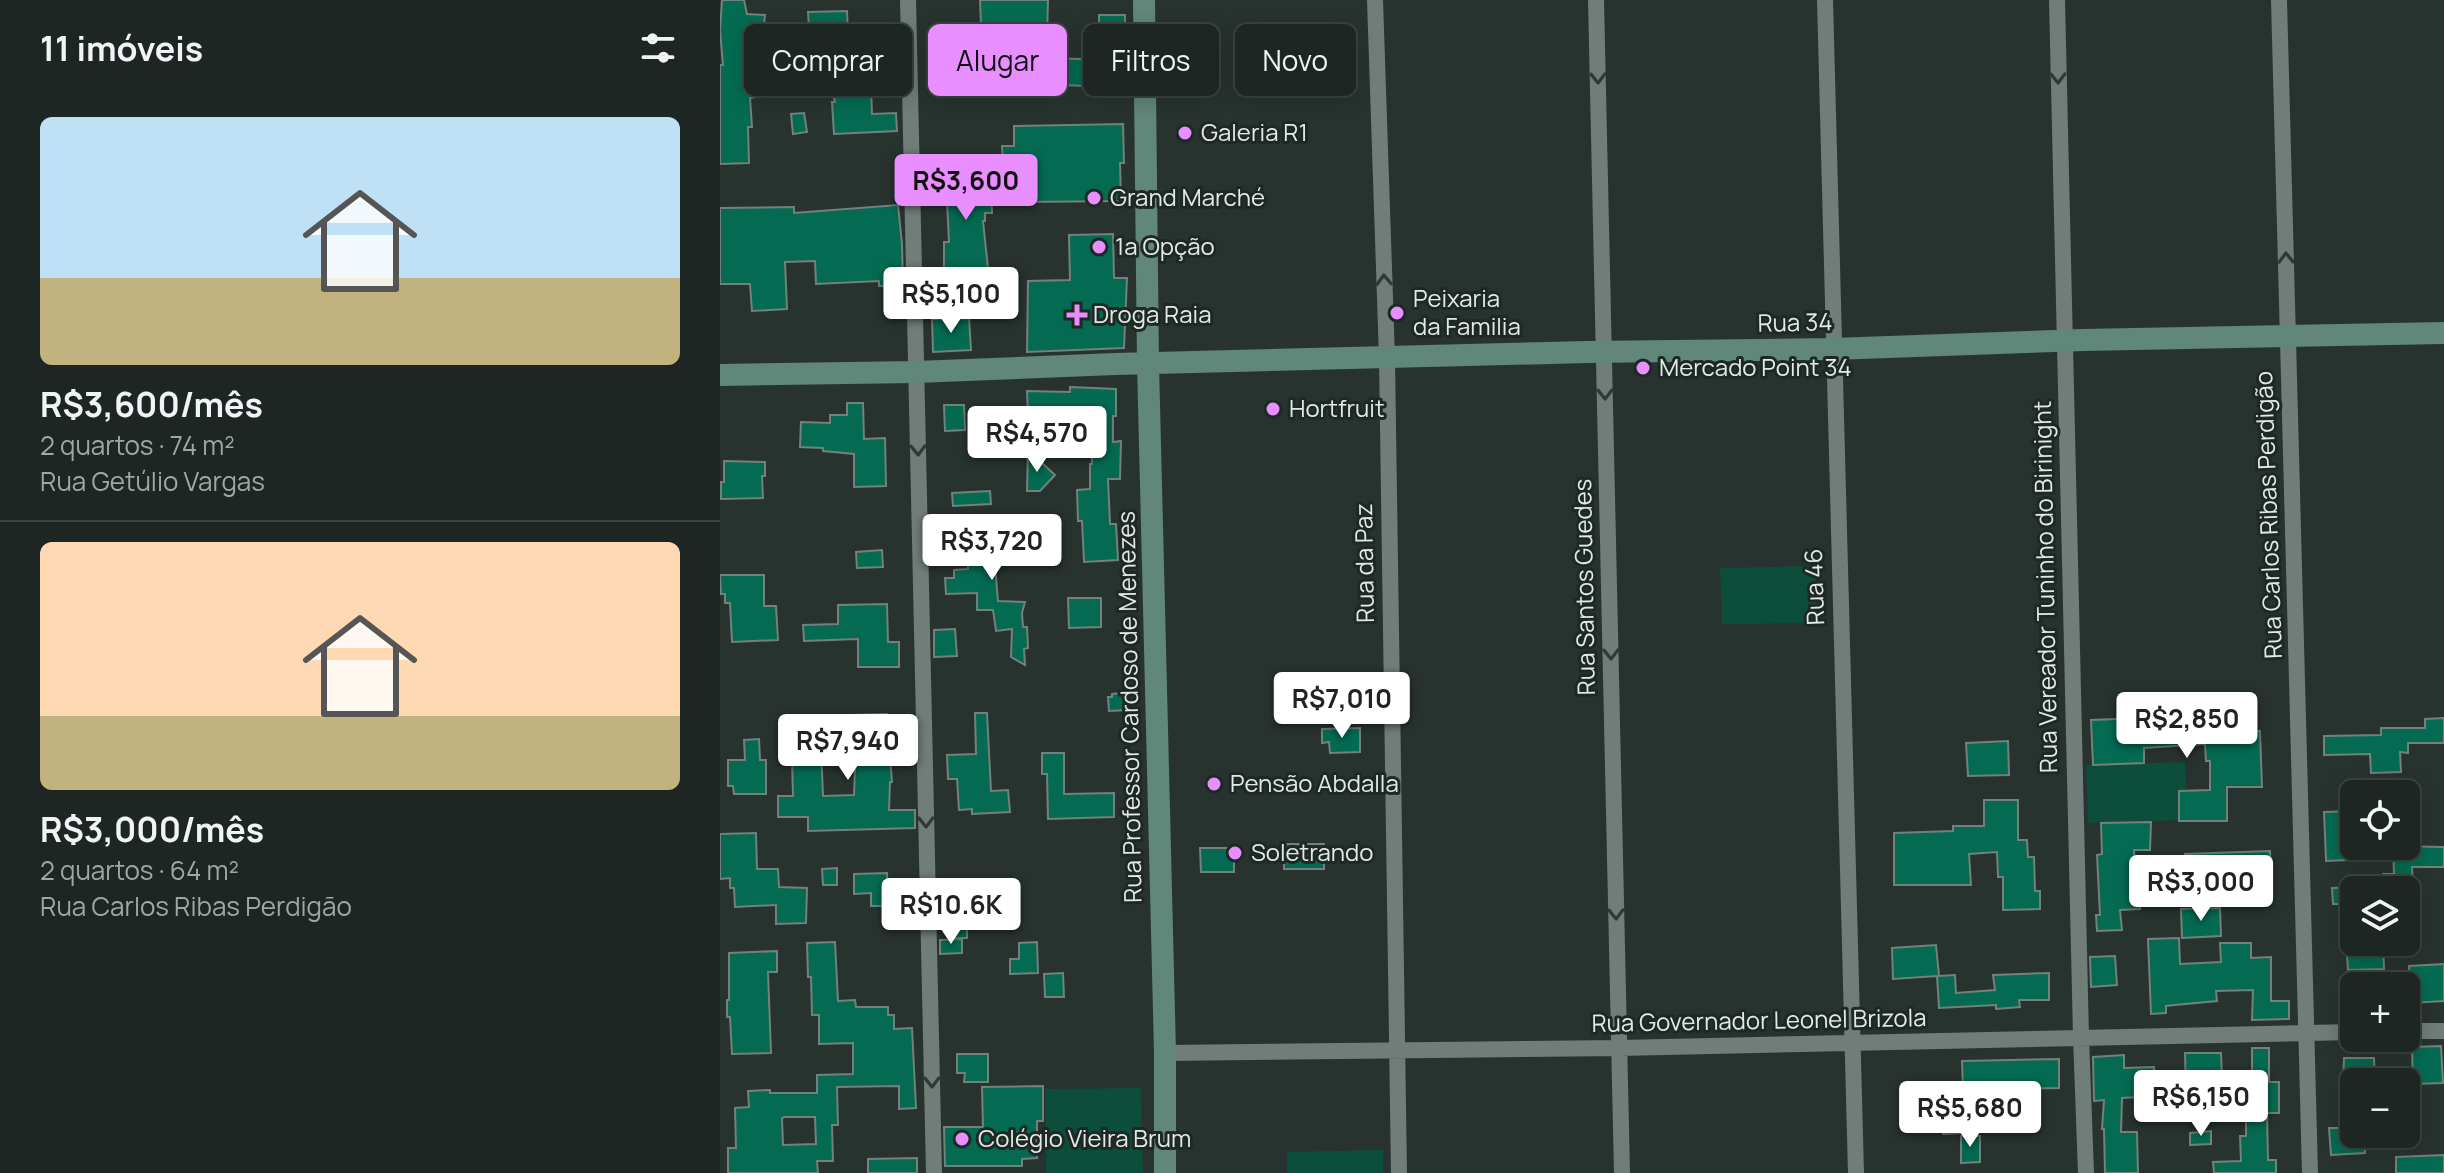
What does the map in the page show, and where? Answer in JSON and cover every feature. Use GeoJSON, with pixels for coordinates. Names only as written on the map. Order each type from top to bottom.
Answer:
{"type":"FeatureCollection","features":[{"type":"Feature","properties":{"kind":"street"},"geometry":{"type":"LineString","coordinates":[[908,0],[934,1173]]}},
{"type":"Feature","properties":{"kind":"street","name":"Rua Professor Cardoso de Menezes"},"geometry":{"type":"LineString","coordinates":[[1144,0],[1148,364],[1165,1053],[1165,1173]]}},
{"type":"Feature","properties":{"kind":"street","name":"Rua da Paz"},"geometry":{"type":"LineString","coordinates":[[1375,0],[1387,358],[1399,1173]]}},
{"type":"Feature","properties":{"kind":"street","name":"Rua Santos Guedes"},"geometry":{"type":"LineString","coordinates":[[1596,0],[1622,1173]]}},
{"type":"Feature","properties":{"kind":"street","name":"Rua 46"},"geometry":{"type":"LineString","coordinates":[[1825,0],[1856,1173]]}},
{"type":"Feature","properties":{"kind":"street","name":"Rua Vereador Tuninho do Birinight"},"geometry":{"type":"LineString","coordinates":[[2057,0],[2086,1173]]}},
{"type":"Feature","properties":{"kind":"street","name":"Rua Carlos Ribas Perdigão"},"geometry":{"type":"LineString","coordinates":[[2279,0],[2310,1173]]}},
{"type":"Feature","properties":{"kind":"street","name":"Rua 34"},"geometry":{"type":"LineString","coordinates":[[720,375],[2444,333]]}},
{"type":"Feature","properties":{"kind":"street"},"geometry":{"type":"LineString","coordinates":[[2420,1031],[2444,1031]]}},
{"type":"Feature","properties":{"kind":"street","name":"Rua Governador Leonel Brizola"},"geometry":{"type":"LineString","coordinates":[[1165,1053],[1619,1048],[2340,1032]]}},
{"type":"Feature","properties":{"kind":"green space"},"geometry":{"type":"Polygon","coordinates":[[[1815,566],[1816,623],[1722,624],[1720,568],[1815,566]]]}},
{"type":"Feature","properties":{"kind":"green space"},"geometry":{"type":"Polygon","coordinates":[[[2185,762],[2187,820],[2088,823],[2086,765],[2185,762]]]}},
{"type":"Feature","properties":{"kind":"green space"},"geometry":{"type":"Polygon","coordinates":[[[1141,1088],[1143,1173],[1046,1173],[1045,1089],[1141,1088]]]}},
{"type":"Feature","properties":{"kind":"green space"},"geometry":{"type":"Polygon","coordinates":[[[1383,1150],[1383,1173],[1287,1173],[1287,1152],[1383,1150]]]}},
{"type":"Feature","properties":{"kind":"building"},"geometry":{"type":"Polygon","coordinates":[[[722,0],[744,0],[747,14],[765,15],[764,24],[744,24],[744,96],[757,97],[750,98],[752,127],[748,127],[749,163],[720,164],[720,65],[723,65],[720,31],[722,0]]]}},
{"type":"Feature","properties":{"kind":"building"},"geometry":{"type":"Polygon","coordinates":[[[980,0],[1048,0],[1047,24],[981,24],[980,0]]]}},
{"type":"Feature","properties":{"kind":"building"},"geometry":{"type":"Polygon","coordinates":[[[847,11],[848,24],[809,24],[808,12],[847,11]]]}},
{"type":"Feature","properties":{"kind":"building"},"geometry":{"type":"Polygon","coordinates":[[[1099,15],[1125,15],[1125,24],[1099,24],[1099,15]]]}},
{"type":"Feature","properties":{"kind":"building"},"geometry":{"type":"Polygon","coordinates":[[[1067,59],[1083,59],[1083,86],[1067,85],[1067,59]]]}},
{"type":"Feature","properties":{"kind":"building"},"geometry":{"type":"Polygon","coordinates":[[[871,96],[872,114],[896,113],[897,131],[834,134],[832,102],[837,97],[871,96]]]}},
{"type":"Feature","properties":{"kind":"building"},"geometry":{"type":"Polygon","coordinates":[[[804,113],[807,132],[793,134],[791,114],[804,113]]]}},
{"type":"Feature","properties":{"kind":"building"},"geometry":{"type":"Polygon","coordinates":[[[1123,124],[1121,201],[1021,202],[1021,164],[1003,164],[1002,146],[1014,146],[1014,126],[1123,124]]]}},
{"type":"Feature","properties":{"kind":"building"},"geometry":{"type":"Polygon","coordinates":[[[942,167],[984,170],[991,189],[992,213],[985,213],[983,221],[989,278],[944,279],[944,242],[949,242],[947,202],[942,203],[942,167]]]}},
{"type":"Feature","properties":{"kind":"building"},"geometry":{"type":"Polygon","coordinates":[[[898,205],[903,285],[879,286],[879,281],[816,284],[815,261],[785,262],[787,309],[752,311],[750,284],[720,284],[720,208],[794,207],[794,213],[898,205]]]}},
{"type":"Feature","properties":{"kind":"building","name":"Droga Raia"},"geometry":{"type":"Polygon","coordinates":[[[1113,234],[1114,278],[1127,278],[1124,348],[1027,352],[1028,281],[1070,280],[1069,235],[1113,234]]]}},
{"type":"Feature","properties":{"kind":"building"},"geometry":{"type":"Polygon","coordinates":[[[969,318],[971,350],[933,352],[932,319],[969,318]]]}},
{"type":"Feature","properties":{"kind":"building"},"geometry":{"type":"Polygon","coordinates":[[[1070,387],[1116,389],[1113,442],[1121,441],[1120,479],[1108,479],[1110,524],[1116,524],[1118,560],[1084,562],[1077,490],[1090,489],[1090,419],[1028,417],[1027,391],[1070,392],[1070,387]]]}},
{"type":"Feature","properties":{"kind":"building"},"geometry":{"type":"Polygon","coordinates":[[[847,403],[863,403],[864,439],[885,438],[886,486],[854,487],[854,454],[800,447],[801,422],[830,423],[830,415],[847,415],[847,403]]]}},
{"type":"Feature","properties":{"kind":"building"},"geometry":{"type":"Polygon","coordinates":[[[944,405],[964,405],[965,430],[945,431],[944,405]]]}},
{"type":"Feature","properties":{"kind":"building"},"geometry":{"type":"Polygon","coordinates":[[[1028,422],[1028,444],[984,446],[983,423],[1028,422]]]}},
{"type":"Feature","properties":{"kind":"building"},"geometry":{"type":"Polygon","coordinates":[[[1028,450],[1055,475],[1040,491],[1027,491],[1028,450]]]}},
{"type":"Feature","properties":{"kind":"building"},"geometry":{"type":"Polygon","coordinates":[[[724,461],[765,462],[763,498],[721,499],[724,461]]]}},
{"type":"Feature","properties":{"kind":"building"},"geometry":{"type":"Polygon","coordinates":[[[990,491],[991,504],[953,506],[952,493],[990,491]]]}},
{"type":"Feature","properties":{"kind":"building"},"geometry":{"type":"Polygon","coordinates":[[[1014,528],[1015,565],[995,565],[998,601],[1025,602],[1022,613],[1023,627],[1027,627],[1028,648],[1024,649],[1025,665],[1011,657],[1012,629],[996,631],[993,610],[977,610],[977,593],[946,594],[945,578],[954,578],[954,570],[968,569],[967,529],[1014,528]]]}},
{"type":"Feature","properties":{"kind":"building"},"geometry":{"type":"Polygon","coordinates":[[[882,550],[883,567],[857,568],[856,552],[882,550]]]}},
{"type":"Feature","properties":{"kind":"building"},"geometry":{"type":"Polygon","coordinates":[[[720,575],[764,575],[764,606],[776,606],[778,640],[732,642],[730,603],[725,603],[725,594],[721,594],[720,575]]]}},
{"type":"Feature","properties":{"kind":"building"},"geometry":{"type":"Polygon","coordinates":[[[1068,598],[1101,598],[1101,627],[1069,628],[1068,598]]]}},
{"type":"Feature","properties":{"kind":"building"},"geometry":{"type":"Polygon","coordinates":[[[887,604],[888,642],[899,642],[899,667],[858,667],[858,639],[804,641],[803,625],[838,624],[838,605],[887,604]]]}},
{"type":"Feature","properties":{"kind":"building"},"geometry":{"type":"Polygon","coordinates":[[[955,629],[957,656],[934,657],[934,630],[955,629]]]}},
{"type":"Feature","properties":{"kind":"building"},"geometry":{"type":"Polygon","coordinates":[[[1122,693],[1127,696],[1128,710],[1109,711],[1108,697],[1122,693]]]}},
{"type":"Feature","properties":{"kind":"building"},"geometry":{"type":"Polygon","coordinates":[[[975,713],[987,713],[991,791],[1008,790],[1010,812],[972,814],[972,809],[959,810],[957,779],[948,779],[947,755],[976,754],[975,713]]]}},
{"type":"Feature","properties":{"kind":"building"},"geometry":{"type":"Polygon","coordinates":[[[887,714],[892,782],[889,810],[915,810],[915,828],[808,831],[808,817],[778,817],[778,796],[793,796],[792,758],[806,758],[805,722],[820,721],[823,796],[854,795],[855,769],[850,768],[849,715],[887,714]]]}},
{"type":"Feature","properties":{"kind":"building"},"geometry":{"type":"Polygon","coordinates":[[[2142,718],[2143,734],[2198,730],[2260,731],[2262,787],[2227,787],[2227,821],[2179,821],[2179,791],[2210,790],[2210,761],[2206,761],[2205,744],[2144,748],[2144,763],[2093,765],[2091,720],[2142,718]]]}},
{"type":"Feature","properties":{"kind":"building"},"geometry":{"type":"Polygon","coordinates":[[[2444,718],[2444,743],[2408,743],[2408,753],[2400,752],[2401,772],[2371,773],[2370,754],[2324,755],[2324,736],[2381,735],[2381,728],[2425,728],[2425,719],[2444,718]]]}},
{"type":"Feature","properties":{"kind":"building"},"geometry":{"type":"Polygon","coordinates":[[[1360,728],[1360,752],[1330,753],[1329,742],[1322,743],[1322,729],[1360,728]]]}},
{"type":"Feature","properties":{"kind":"building"},"geometry":{"type":"Polygon","coordinates":[[[759,739],[760,760],[766,760],[766,794],[734,794],[733,786],[728,786],[728,760],[745,760],[744,740],[759,739]]]}},
{"type":"Feature","properties":{"kind":"building"},"geometry":{"type":"Polygon","coordinates":[[[2008,741],[2009,775],[1968,776],[1966,743],[2008,741]]]}},
{"type":"Feature","properties":{"kind":"building"},"geometry":{"type":"Polygon","coordinates":[[[1042,753],[1064,753],[1064,794],[1114,793],[1114,817],[1048,819],[1047,774],[1042,774],[1042,753]]]}},
{"type":"Feature","properties":{"kind":"building"},"geometry":{"type":"Polygon","coordinates":[[[1984,800],[2018,800],[2018,840],[2027,840],[2028,857],[2034,857],[2035,891],[2040,891],[2040,909],[2003,910],[2003,877],[1998,877],[1997,852],[1969,854],[1971,885],[1894,885],[1894,833],[1953,831],[1953,826],[1984,826],[1984,800]]]}},
{"type":"Feature","properties":{"kind":"building"},"geometry":{"type":"Polygon","coordinates":[[[2340,811],[2340,860],[2348,860],[2326,861],[2324,812],[2340,811]]]}},
{"type":"Feature","properties":{"kind":"building"},"geometry":{"type":"Polygon","coordinates":[[[2151,822],[2150,850],[2134,850],[2140,909],[2120,910],[2122,930],[2097,931],[2096,915],[2100,915],[2097,855],[2102,854],[2101,823],[2151,822]]]}},
{"type":"Feature","properties":{"kind":"building"},"geometry":{"type":"Polygon","coordinates":[[[756,833],[757,869],[778,869],[779,887],[807,888],[806,923],[776,924],[776,905],[735,907],[730,878],[720,879],[720,834],[756,833]]]}},
{"type":"Feature","properties":{"kind":"building"},"geometry":{"type":"Polygon","coordinates":[[[1284,844],[1324,844],[1324,869],[1284,869],[1284,844]]]}},
{"type":"Feature","properties":{"kind":"building"},"geometry":{"type":"Polygon","coordinates":[[[2420,847],[2444,847],[2444,867],[2412,867],[2412,876],[2383,876],[2394,874],[2394,860],[2420,860],[2420,847]]]}},
{"type":"Feature","properties":{"kind":"building"},"geometry":{"type":"Polygon","coordinates":[[[1200,848],[1234,848],[1234,872],[1201,872],[1200,848]]]}},
{"type":"Feature","properties":{"kind":"building"},"geometry":{"type":"Polygon","coordinates":[[[2270,851],[2271,891],[2215,893],[2215,878],[2186,879],[2185,854],[2270,851]]]}},
{"type":"Feature","properties":{"kind":"building"},"geometry":{"type":"Polygon","coordinates":[[[837,868],[837,885],[823,885],[822,869],[837,868]]]}},
{"type":"Feature","properties":{"kind":"building"},"geometry":{"type":"Polygon","coordinates":[[[887,873],[888,906],[871,906],[871,893],[854,894],[854,874],[887,873]]]}},
{"type":"Feature","properties":{"kind":"building"},"geometry":{"type":"Polygon","coordinates":[[[1001,888],[1001,916],[994,916],[994,929],[967,929],[967,938],[951,938],[951,906],[945,906],[945,889],[1001,888]]]}},
{"type":"Feature","properties":{"kind":"building"},"geometry":{"type":"Polygon","coordinates":[[[2332,888],[2340,888],[2340,904],[2333,904],[2332,888]]]}},
{"type":"Feature","properties":{"kind":"building"},"geometry":{"type":"Polygon","coordinates":[[[2220,908],[2221,936],[2182,938],[2181,909],[2220,908]]]}},
{"type":"Feature","properties":{"kind":"building"},"geometry":{"type":"Polygon","coordinates":[[[2179,938],[2180,964],[2221,962],[2220,943],[2251,943],[2251,958],[2271,957],[2271,1001],[2289,1001],[2289,1019],[2252,1020],[2253,990],[2216,991],[2217,1001],[2166,1006],[2166,1013],[2151,1014],[2148,939],[2179,938]]]}},
{"type":"Feature","properties":{"kind":"building"},"geometry":{"type":"Polygon","coordinates":[[[962,939],[962,953],[940,954],[940,940],[962,939]]]}},
{"type":"Feature","properties":{"kind":"building"},"geometry":{"type":"Polygon","coordinates":[[[835,942],[838,1001],[855,1000],[856,1007],[888,1007],[888,1015],[894,1015],[894,1029],[912,1028],[916,1108],[899,1109],[899,1086],[837,1087],[838,1125],[832,1125],[833,1161],[817,1161],[818,1173],[728,1173],[728,1148],[736,1148],[735,1108],[749,1107],[748,1091],[817,1093],[817,1075],[853,1074],[853,1043],[819,1044],[819,1015],[812,1015],[807,943],[835,942]],[[815,1117],[782,1118],[783,1145],[816,1144],[815,1117]]]}},
{"type":"Feature","properties":{"kind":"building"},"geometry":{"type":"Polygon","coordinates":[[[1037,942],[1038,973],[1010,974],[1010,959],[1019,959],[1019,943],[1037,942]]]}},
{"type":"Feature","properties":{"kind":"building"},"geometry":{"type":"Polygon","coordinates":[[[1936,945],[1939,976],[1955,975],[1956,993],[1995,990],[1993,975],[2049,973],[2049,1000],[2019,1000],[2020,1007],[1996,1009],[1996,1005],[1939,1008],[1937,976],[1893,979],[1892,948],[1936,945]]]}},
{"type":"Feature","properties":{"kind":"building"},"geometry":{"type":"Polygon","coordinates":[[[777,951],[777,972],[768,972],[771,1053],[732,1054],[730,1017],[727,1017],[729,953],[777,951]]]}},
{"type":"Feature","properties":{"kind":"building"},"geometry":{"type":"Polygon","coordinates":[[[2115,956],[2117,985],[2091,987],[2090,957],[2115,956]]]}},
{"type":"Feature","properties":{"kind":"building"},"geometry":{"type":"Polygon","coordinates":[[[2347,956],[2384,956],[2384,969],[2348,970],[2347,956]]]}},
{"type":"Feature","properties":{"kind":"building"},"geometry":{"type":"Polygon","coordinates":[[[2444,964],[2444,1001],[2420,1002],[2420,972],[2409,972],[2409,966],[2444,964]]]}},
{"type":"Feature","properties":{"kind":"building"},"geometry":{"type":"Polygon","coordinates":[[[1063,973],[1064,997],[1045,997],[1044,974],[1063,973]]]}},
{"type":"Feature","properties":{"kind":"building"},"geometry":{"type":"Polygon","coordinates":[[[2441,1046],[2443,1083],[2420,1084],[2420,1068],[2413,1068],[2412,1052],[2420,1052],[2420,1047],[2441,1046]]]}},
{"type":"Feature","properties":{"kind":"building"},"geometry":{"type":"Polygon","coordinates":[[[2252,1048],[2269,1048],[2269,1082],[2279,1082],[2279,1113],[2267,1113],[2268,1160],[2276,1160],[2276,1173],[2214,1173],[2213,1162],[2241,1161],[2240,1136],[2246,1136],[2246,1121],[2252,1121],[2252,1048]]]}},
{"type":"Feature","properties":{"kind":"building"},"geometry":{"type":"Polygon","coordinates":[[[2185,1053],[2221,1053],[2223,1103],[2207,1104],[2207,1094],[2186,1094],[2185,1053]]]}},
{"type":"Feature","properties":{"kind":"building"},"geometry":{"type":"Polygon","coordinates":[[[957,1054],[988,1054],[988,1082],[964,1082],[965,1073],[957,1073],[957,1054]]]}},
{"type":"Feature","properties":{"kind":"building"},"geometry":{"type":"Polygon","coordinates":[[[2124,1055],[2124,1068],[2154,1067],[2156,1096],[2122,1098],[2121,1132],[2137,1132],[2138,1173],[2105,1173],[2104,1100],[2094,1101],[2093,1057],[2124,1055]]]}},
{"type":"Feature","properties":{"kind":"building"},"geometry":{"type":"Polygon","coordinates":[[[2344,1058],[2374,1058],[2374,1068],[2344,1068],[2344,1058]]]}},
{"type":"Feature","properties":{"kind":"building"},"geometry":{"type":"Polygon","coordinates":[[[2059,1059],[2059,1088],[1963,1090],[1962,1061],[2059,1059]]]}},
{"type":"Feature","properties":{"kind":"building"},"geometry":{"type":"Polygon","coordinates":[[[1043,1086],[1043,1121],[1037,1121],[1037,1158],[1022,1159],[1022,1166],[945,1166],[944,1127],[983,1127],[982,1087],[1043,1086]]]}},
{"type":"Feature","properties":{"kind":"building"},"geometry":{"type":"Polygon","coordinates":[[[1942,1089],[1964,1094],[1965,1133],[1943,1134],[1942,1089]]]}},
{"type":"Feature","properties":{"kind":"building"},"geometry":{"type":"Polygon","coordinates":[[[2329,1128],[2340,1128],[2340,1148],[2365,1148],[2365,1153],[2331,1155],[2329,1128]]]}},
{"type":"Feature","properties":{"kind":"building"},"geometry":{"type":"Polygon","coordinates":[[[2211,1131],[2211,1144],[2190,1145],[2190,1133],[2211,1131]]]}},
{"type":"Feature","properties":{"kind":"building"},"geometry":{"type":"Polygon","coordinates":[[[1961,1136],[1980,1136],[1980,1162],[1961,1163],[1961,1136]]]}},
{"type":"Feature","properties":{"kind":"building"},"geometry":{"type":"Polygon","coordinates":[[[2444,1155],[2444,1173],[2396,1173],[2396,1157],[2444,1155]]]}},
{"type":"Feature","properties":{"kind":"building"},"geometry":{"type":"Polygon","coordinates":[[[917,1158],[917,1173],[868,1173],[868,1159],[917,1158]]]}},
{"type":"Feature","properties":{"kind":"place","name":"Galeria R1"},"geometry":{"type":"Point","coordinates":[1185,133]}},
{"type":"Feature","properties":{"kind":"place","name":"Grand Marché"},"geometry":{"type":"Point","coordinates":[1094,198]}},
{"type":"Feature","properties":{"kind":"place","name":"1a Opção"},"geometry":{"type":"Point","coordinates":[1099,247]}},
{"type":"Feature","properties":{"kind":"place","name":"Peixaria da Familia"},"geometry":{"type":"Point","coordinates":[1397,313]}},
{"type":"Feature","properties":{"kind":"place","name":"Droga Raia"},"geometry":{"type":"Point","coordinates":[1077,315]}},
{"type":"Feature","properties":{"kind":"place","name":"Mercado Point 34"},"geometry":{"type":"Point","coordinates":[1643,368]}},
{"type":"Feature","properties":{"kind":"place","name":"Hortfruit"},"geometry":{"type":"Point","coordinates":[1273,409]}},
{"type":"Feature","properties":{"kind":"place","name":"Pensão Abdalla"},"geometry":{"type":"Point","coordinates":[1214,784]}},
{"type":"Feature","properties":{"kind":"place","name":"Soletrando"},"geometry":{"type":"Point","coordinates":[1235,853]}},
{"type":"Feature","properties":{"kind":"place","name":"Colégio Vieira Brum"},"geometry":{"type":"Point","coordinates":[962,1139]}}]}
